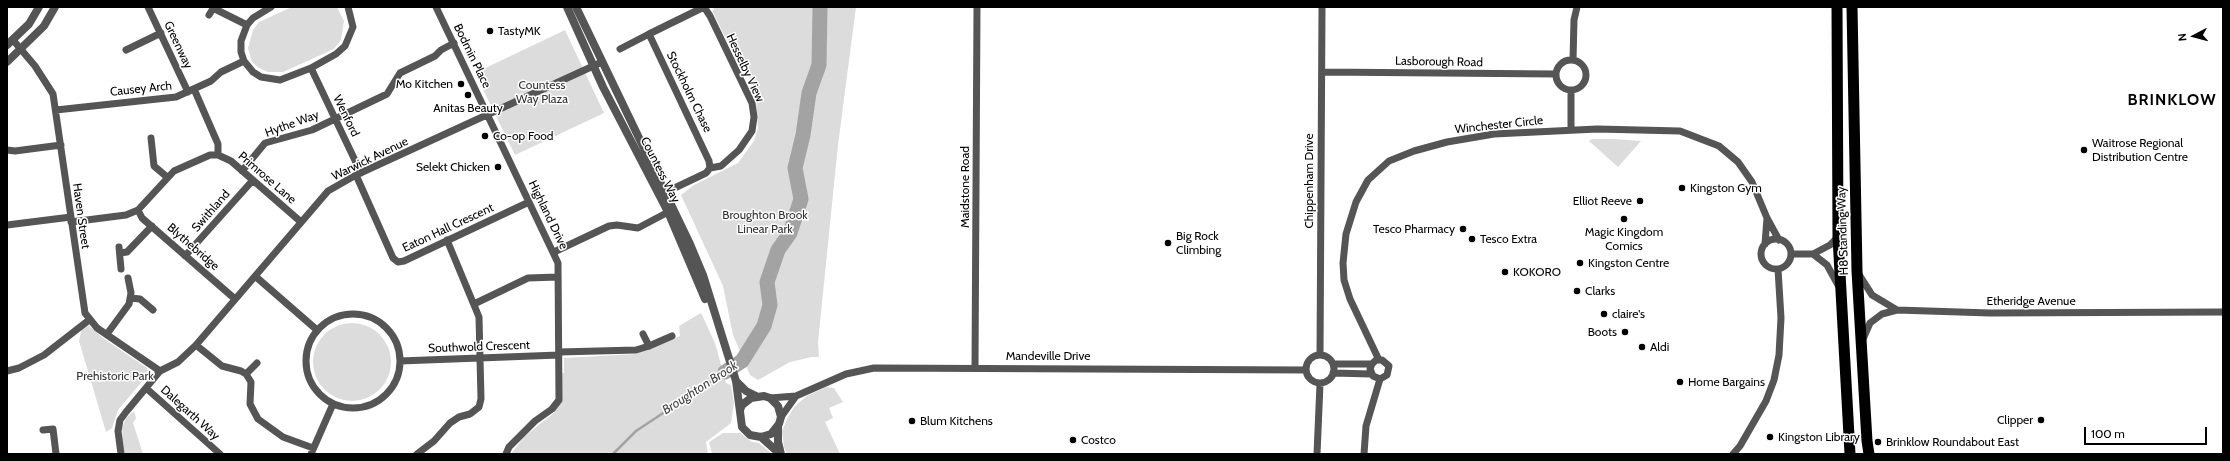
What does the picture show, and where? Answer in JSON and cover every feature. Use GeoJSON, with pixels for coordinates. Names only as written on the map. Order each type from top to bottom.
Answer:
{"type":"FeatureCollection","features":[{"type":"Feature","properties":{"kind":"highway","name":"H8 Standing Way"},"geometry":{"type":"LineString","coordinates":[[1837,7],[1838,237],[1850,454]]}},
{"type":"Feature","properties":{"kind":"highway","name":"H8 Standing Way"},"geometry":{"type":"LineString","coordinates":[[1852,7],[1857,271],[1866,441],[1869,454]]}},
{"type":"Feature","properties":{"kind":"street"},"geometry":{"type":"LineString","coordinates":[[10,42],[29,24],[39,7]]}},
{"type":"Feature","properties":{"kind":"street"},"geometry":{"type":"LineString","coordinates":[[7,62],[44,26],[55,7]]}},
{"type":"Feature","properties":{"kind":"street","name":"Greenway"},"geometry":{"type":"LineString","coordinates":[[148,7],[218,144],[218,155]]}},
{"type":"Feature","properties":{"kind":"street"},"geometry":{"type":"LineString","coordinates":[[209,15],[213,7],[247,25]]}},
{"type":"Feature","properties":{"kind":"street"},"geometry":{"type":"LineString","coordinates":[[271,7],[253,18],[247,25],[241,41],[244,61],[253,72],[271,80],[280,80],[311,68],[336,54],[345,46],[353,27],[350,8]]}},
{"type":"Feature","properties":{"kind":"street","name":"Bodmin Place"},"geometry":{"type":"LineString","coordinates":[[436,7],[488,115]]}},
{"type":"Feature","properties":{"kind":"street","name":"Countess Way"},"geometry":{"type":"LineString","coordinates":[[567,7],[594,66],[670,211]]}},
{"type":"Feature","properties":{"kind":"street","name":"Countess Way"},"geometry":{"type":"LineString","coordinates":[[576,7],[664,193],[726,346],[736,381],[740,410]]}},
{"type":"Feature","properties":{"kind":"street"},"geometry":{"type":"LineString","coordinates":[[620,49],[704,7]]}},
{"type":"Feature","properties":{"kind":"street","name":"Hesselby View"},"geometry":{"type":"LineString","coordinates":[[704,7],[710,16],[752,103],[754,117],[752,131],[739,150],[721,166],[710,168]]}},
{"type":"Feature","properties":{"kind":"street","name":"Maidstone Road"},"geometry":{"type":"LineString","coordinates":[[975,367],[976,7]]}},
{"type":"Feature","properties":{"kind":"street","name":"Chippenham Drive"},"geometry":{"type":"LineString","coordinates":[[1320,355],[1322,7]]}},
{"type":"Feature","properties":{"kind":"street"},"geometry":{"type":"LineString","coordinates":[[1573,60],[1574,20],[1577,7]]}},
{"type":"Feature","properties":{"kind":"street"},"geometry":{"type":"LineString","coordinates":[[126,50],[161,33]]}},
{"type":"Feature","properties":{"kind":"street","name":"Stockholm Chase"},"geometry":{"type":"LineString","coordinates":[[649,34],[709,161],[710,168]]}},
{"type":"Feature","properties":{"kind":"street","name":"Haven Street"},"geometry":{"type":"LineString","coordinates":[[10,42],[21,49],[50,86],[56,110],[83,306],[89,320]]}},
{"type":"Feature","properties":{"kind":"street","name":"Hythe Way"},"geometry":{"type":"LineString","coordinates":[[242,171],[266,143],[312,130],[387,94],[400,73],[435,56],[441,50],[454,43]]}},
{"type":"Feature","properties":{"kind":"street"},"geometry":{"type":"LineString","coordinates":[[1573,60],[1582,65],[1586,72],[1586,78],[1578,89],[1571,91],[1561,87],[1558,84],[1556,74],[1559,66],[1564,62],[1573,60]]}},
{"type":"Feature","properties":{"kind":"street","name":"Causey Arch"},"geometry":{"type":"LineString","coordinates":[[56,110],[176,97],[211,81],[221,72],[244,61]]}},
{"type":"Feature","properties":{"kind":"street","name":"Warwick Avenue"},"geometry":{"type":"LineString","coordinates":[[160,371],[178,362],[196,345],[328,191],[359,174],[602,62]]}},
{"type":"Feature","properties":{"kind":"street","name":"Wenford"},"geometry":{"type":"LineString","coordinates":[[311,68],[359,174]]}},
{"type":"Feature","properties":{"kind":"street","name":"Lasborough Road"},"geometry":{"type":"LineString","coordinates":[[1322,72],[1556,74]]}},
{"type":"Feature","properties":{"kind":"street"},"geometry":{"type":"LineString","coordinates":[[1571,91],[1571,130]]}},
{"type":"Feature","properties":{"kind":"street","name":"Highland Drive"},"geometry":{"type":"LineString","coordinates":[[488,115],[558,263],[560,400],[552,409],[535,421],[509,448],[506,454]]}},
{"type":"Feature","properties":{"kind":"street","name":"Winchester Circle"},"geometry":{"type":"LineString","coordinates":[[1379,360],[1350,299],[1344,280],[1342,263],[1349,218],[1368,180],[1389,161],[1414,151],[1447,142],[1494,134],[1571,130],[1680,131],[1719,146],[1738,162],[1752,182],[1767,218],[1779,240]]}},
{"type":"Feature","properties":{"kind":"street"},"geometry":{"type":"LineString","coordinates":[[151,138],[154,166],[167,177]]}},
{"type":"Feature","properties":{"kind":"street"},"geometry":{"type":"LineString","coordinates":[[7,150],[15,151],[61,145]]}},
{"type":"Feature","properties":{"kind":"street","name":"Primrose Lane"},"geometry":{"type":"LineString","coordinates":[[138,210],[167,177],[178,168],[201,157],[218,155],[231,162],[300,222]]}},
{"type":"Feature","properties":{"kind":"street"},"geometry":{"type":"LineString","coordinates":[[664,193],[706,173],[710,168]]}},
{"type":"Feature","properties":{"kind":"street","name":"Eaton Hall Crescent"},"geometry":{"type":"LineString","coordinates":[[359,174],[393,258],[398,262],[404,261],[529,202]]}},
{"type":"Feature","properties":{"kind":"street","name":"Swithland"},"geometry":{"type":"LineString","coordinates":[[185,256],[253,180]]}},
{"type":"Feature","properties":{"kind":"street"},"geometry":{"type":"LineString","coordinates":[[7,225],[126,215],[138,210]]}},
{"type":"Feature","properties":{"kind":"street","name":"Blythebridge"},"geometry":{"type":"LineString","coordinates":[[138,210],[152,226],[235,299]]}},
{"type":"Feature","properties":{"kind":"street"},"geometry":{"type":"LineString","coordinates":[[554,252],[609,226],[618,225],[638,228],[670,211]]}},
{"type":"Feature","properties":{"kind":"street","name":"Winchester Circle"},"geometry":{"type":"LineString","coordinates":[[1765,244],[1767,218]]}},
{"type":"Feature","properties":{"kind":"street"},"geometry":{"type":"LineString","coordinates":[[122,269],[119,250],[127,252],[152,226]]}},
{"type":"Feature","properties":{"kind":"street"},"geometry":{"type":"LineString","coordinates":[[1790,254],[1813,254],[1830,245],[1838,237]]}},
{"type":"Feature","properties":{"kind":"street"},"geometry":{"type":"LineString","coordinates":[[417,454],[434,441],[450,423],[458,417],[470,414],[479,407],[481,399],[479,317],[447,240]]}},
{"type":"Feature","properties":{"kind":"street"},"geometry":{"type":"LineString","coordinates":[[1774,240],[1779,240],[1787,245],[1790,254],[1787,264],[1778,269],[1769,268],[1762,261],[1761,252],[1765,244],[1774,240]]}},
{"type":"Feature","properties":{"kind":"street"},"geometry":{"type":"LineString","coordinates":[[1813,254],[1827,265],[1832,272],[1841,295]]}},
{"type":"Feature","properties":{"kind":"street"},"geometry":{"type":"LineString","coordinates":[[1733,454],[1740,446],[1766,401],[1774,380],[1779,355],[1781,318],[1778,269]]}},
{"type":"Feature","properties":{"kind":"street","name":"Etheridge Avenue"},"geometry":{"type":"LineString","coordinates":[[1857,271],[1872,295],[1897,310],[1990,313],[2223,312]]}},
{"type":"Feature","properties":{"kind":"street"},"geometry":{"type":"LineString","coordinates":[[255,276],[317,330]]}},
{"type":"Feature","properties":{"kind":"street"},"geometry":{"type":"LineString","coordinates":[[474,304],[528,278],[558,277]]}},
{"type":"Feature","properties":{"kind":"street"},"geometry":{"type":"LineString","coordinates":[[107,334],[129,304],[131,298],[128,278]]}},
{"type":"Feature","properties":{"kind":"street"},"geometry":{"type":"LineString","coordinates":[[131,298],[140,299],[153,310]]}},
{"type":"Feature","properties":{"kind":"street"},"geometry":{"type":"LineString","coordinates":[[1861,343],[1870,323],[1882,314],[1897,310]]}},
{"type":"Feature","properties":{"kind":"street"},"geometry":{"type":"LineString","coordinates":[[350,314],[373,319],[390,332],[395,341],[400,361],[395,382],[389,391],[378,401],[364,407],[354,408],[333,404],[315,390],[306,368],[307,348],[317,330],[332,319],[350,314]]}},
{"type":"Feature","properties":{"kind":"street"},"geometry":{"type":"LineString","coordinates":[[7,371],[19,368],[44,355],[89,320],[160,371],[120,420],[117,438],[121,454]]}},
{"type":"Feature","properties":{"kind":"street"},"geometry":{"type":"LineString","coordinates":[[643,334],[649,346]]}},
{"type":"Feature","properties":{"kind":"street","name":"Southwold Crescent"},"geometry":{"type":"LineString","coordinates":[[400,361],[480,359],[636,350],[672,336]]}},
{"type":"Feature","properties":{"kind":"street"},"geometry":{"type":"LineString","coordinates":[[196,345],[222,366],[241,371],[246,374],[251,382],[250,404],[258,419],[283,437],[312,451],[333,404]]}},
{"type":"Feature","properties":{"kind":"street"},"geometry":{"type":"LineString","coordinates":[[1320,355],[1328,358],[1333,364],[1333,373],[1327,382],[1320,384],[1311,381],[1306,370],[1309,360],[1320,355]]}},
{"type":"Feature","properties":{"kind":"street"},"geometry":{"type":"LineString","coordinates":[[1333,364],[1372,364],[1379,360],[1386,362],[1389,370],[1387,376],[1380,379]]}},
{"type":"Feature","properties":{"kind":"street"},"geometry":{"type":"LineString","coordinates":[[246,374],[258,363]]}},
{"type":"Feature","properties":{"kind":"street"},"geometry":{"type":"LineString","coordinates":[[1371,374],[1370,369],[1372,364]]}},
{"type":"Feature","properties":{"kind":"street","name":"Mandeville Drive"},"geometry":{"type":"LineString","coordinates":[[770,398],[796,396],[842,376],[874,368],[975,367],[1306,370]]}},
{"type":"Feature","properties":{"kind":"street"},"geometry":{"type":"LineString","coordinates":[[1333,373],[1371,374],[1380,379]]}},
{"type":"Feature","properties":{"kind":"street"},"geometry":{"type":"LineString","coordinates":[[1364,454],[1366,426],[1380,379]]}},
{"type":"Feature","properties":{"kind":"street"},"geometry":{"type":"LineString","coordinates":[[736,381],[746,391],[756,396],[770,398],[778,406],[781,417]]}},
{"type":"Feature","properties":{"kind":"street"},"geometry":{"type":"LineString","coordinates":[[1317,454],[1320,384]]}},
{"type":"Feature","properties":{"kind":"street","name":"Dalegarth Way"},"geometry":{"type":"LineString","coordinates":[[146,388],[220,454]]}},
{"type":"Feature","properties":{"kind":"street"},"geometry":{"type":"LineString","coordinates":[[756,396],[746,401],[740,410],[739,416],[742,427],[750,435],[761,437],[771,434],[778,427]]}},
{"type":"Feature","properties":{"kind":"street"},"geometry":{"type":"LineString","coordinates":[[780,454],[778,427],[781,417],[796,396]]}},
{"type":"Feature","properties":{"kind":"street"},"geometry":{"type":"LineString","coordinates":[[43,430],[53,429],[56,454]]}},
{"type":"Feature","properties":{"kind":"street"},"geometry":{"type":"LineString","coordinates":[[761,437],[780,454]]}},
{"type":"Feature","properties":{"kind":"green space"},"geometry":{"type":"Polygon","coordinates":[[[292,7],[337,7],[344,21],[341,40],[334,49],[283,72],[268,72],[259,68],[252,62],[248,48],[253,30],[259,22],[292,7]]]}},
{"type":"Feature","properties":{"kind":"green space","name":"Broughton Brook Linear Park"},"geometry":{"type":"Polygon","coordinates":[[[714,7],[856,7],[838,145],[818,342],[819,357],[790,362],[758,380],[750,375],[733,335],[723,286],[681,195],[694,185],[738,163],[754,141],[758,128],[756,98],[750,79],[723,33],[713,12],[714,7]]]}},
{"type":"Feature","properties":{"kind":"green space","name":"Countess Way Plaza"},"geometry":{"type":"Polygon","coordinates":[[[565,30],[604,113],[515,155],[475,73],[565,30]]]}},
{"type":"Feature","properties":{"kind":"green space"},"geometry":{"type":"Polygon","coordinates":[[[1592,139],[1641,141],[1618,167],[1589,141],[1592,139]]]}},
{"type":"Feature","properties":{"kind":"green space"},"geometry":{"type":"Polygon","coordinates":[[[701,313],[715,343],[726,383],[731,385],[734,402],[731,423],[706,442],[708,454],[511,454],[524,437],[555,412],[552,409],[557,405],[559,373],[564,373],[564,358],[635,354],[680,336],[679,326],[701,313]]]}},
{"type":"Feature","properties":{"kind":"green space"},"geometry":{"type":"Polygon","coordinates":[[[352,323],[367,326],[380,334],[388,347],[391,362],[388,377],[380,390],[367,398],[352,401],[337,398],[324,390],[316,377],[313,362],[316,347],[324,334],[337,326],[352,323]]]}},
{"type":"Feature","properties":{"kind":"green space","name":"Prehistoric Park"},"geometry":{"type":"Polygon","coordinates":[[[87,324],[103,338],[147,368],[149,373],[118,410],[112,428],[106,432],[79,341],[82,327],[87,324]]]}},
{"type":"Feature","properties":{"kind":"green space"},"geometry":{"type":"Polygon","coordinates":[[[826,387],[834,388],[843,402],[829,408],[833,418],[825,422],[840,454],[787,454],[784,447],[782,431],[788,417],[795,406],[807,396],[826,387]]]}},
{"type":"Feature","properties":{"kind":"green space","name":"Prehistoric Park"},"geometry":{"type":"Polygon","coordinates":[[[134,411],[136,418],[133,423],[143,454],[124,454],[122,428],[126,418],[134,411]]]}},
{"type":"Feature","properties":{"kind":"green space"},"geometry":{"type":"Polygon","coordinates":[[[723,433],[740,433],[752,442],[759,443],[772,454],[712,454],[709,442],[723,433]]]}},
{"type":"Feature","properties":{"kind":"waterway","name":"Broughton Brook"},"geometry":{"type":"LineString","coordinates":[[725,372],[742,361],[764,326],[770,305],[767,282],[778,250],[790,233],[801,199],[795,168],[803,135],[809,93],[819,65],[820,7]]}},
{"type":"Feature","properties":{"kind":"waterway","name":"Broughton Brook"},"geometry":{"type":"LineString","coordinates":[[613,454],[636,431],[725,372]]}},
{"type":"Feature","properties":{"kind":"place","name":"TastyMK"},"geometry":{"type":"Point","coordinates":[490,31]}},
{"type":"Feature","properties":{"kind":"place","name":"Mo Kitchen"},"geometry":{"type":"Point","coordinates":[461,84]}},
{"type":"Feature","properties":{"kind":"place","name":"Anitas Beauty"},"geometry":{"type":"Point","coordinates":[468,95]}},
{"type":"Feature","properties":{"kind":"place","name":"Co-op Food"},"geometry":{"type":"Point","coordinates":[485,136]}},
{"type":"Feature","properties":{"kind":"place","name":"Waitrose Regional Distribution Centre"},"geometry":{"type":"Point","coordinates":[2084,150]}},
{"type":"Feature","properties":{"kind":"place","name":"Selekt Chicken"},"geometry":{"type":"Point","coordinates":[498,167]}},
{"type":"Feature","properties":{"kind":"place","name":"Kingston Gym"},"geometry":{"type":"Point","coordinates":[1682,188]}},
{"type":"Feature","properties":{"kind":"place","name":"Elliot Reeve"},"geometry":{"type":"Point","coordinates":[1640,201]}},
{"type":"Feature","properties":{"kind":"place","name":"Magic Kingdom Comics"},"geometry":{"type":"Point","coordinates":[1624,219]}},
{"type":"Feature","properties":{"kind":"place","name":"Tesco Pharmacy"},"geometry":{"type":"Point","coordinates":[1463,229]}},
{"type":"Feature","properties":{"kind":"place","name":"Tesco Extra"},"geometry":{"type":"Point","coordinates":[1472,239]}},
{"type":"Feature","properties":{"kind":"place","name":"Big Rock Climbing"},"geometry":{"type":"Point","coordinates":[1168,243]}},
{"type":"Feature","properties":{"kind":"place","name":"Kingston Centre"},"geometry":{"type":"Point","coordinates":[1580,263]}},
{"type":"Feature","properties":{"kind":"place","name":"KOKORO"},"geometry":{"type":"Point","coordinates":[1505,272]}},
{"type":"Feature","properties":{"kind":"place","name":"Clarks"},"geometry":{"type":"Point","coordinates":[1577,291]}},
{"type":"Feature","properties":{"kind":"place","name":"claire's"},"geometry":{"type":"Point","coordinates":[1604,314]}},
{"type":"Feature","properties":{"kind":"place","name":"Boots"},"geometry":{"type":"Point","coordinates":[1625,332]}},
{"type":"Feature","properties":{"kind":"place","name":"Aldi"},"geometry":{"type":"Point","coordinates":[1642,347]}},
{"type":"Feature","properties":{"kind":"place","name":"Home Bargains"},"geometry":{"type":"Point","coordinates":[1680,382]}},
{"type":"Feature","properties":{"kind":"place","name":"Clipper"},"geometry":{"type":"Point","coordinates":[2041,420]}},
{"type":"Feature","properties":{"kind":"place","name":"Blum Kitchens"},"geometry":{"type":"Point","coordinates":[912,421]}},
{"type":"Feature","properties":{"kind":"place","name":"Kingston Library"},"geometry":{"type":"Point","coordinates":[1770,437]}},
{"type":"Feature","properties":{"kind":"place","name":"Costco"},"geometry":{"type":"Point","coordinates":[1073,440]}},
{"type":"Feature","properties":{"kind":"place","name":"Brinklow Roundabout East"},"geometry":{"type":"Point","coordinates":[1878,442]}},
{"type":"Feature","properties":{"kind":"district","name":"BRINKLOW"},"geometry":{"type":"Point","coordinates":[2172,100]}}]}
